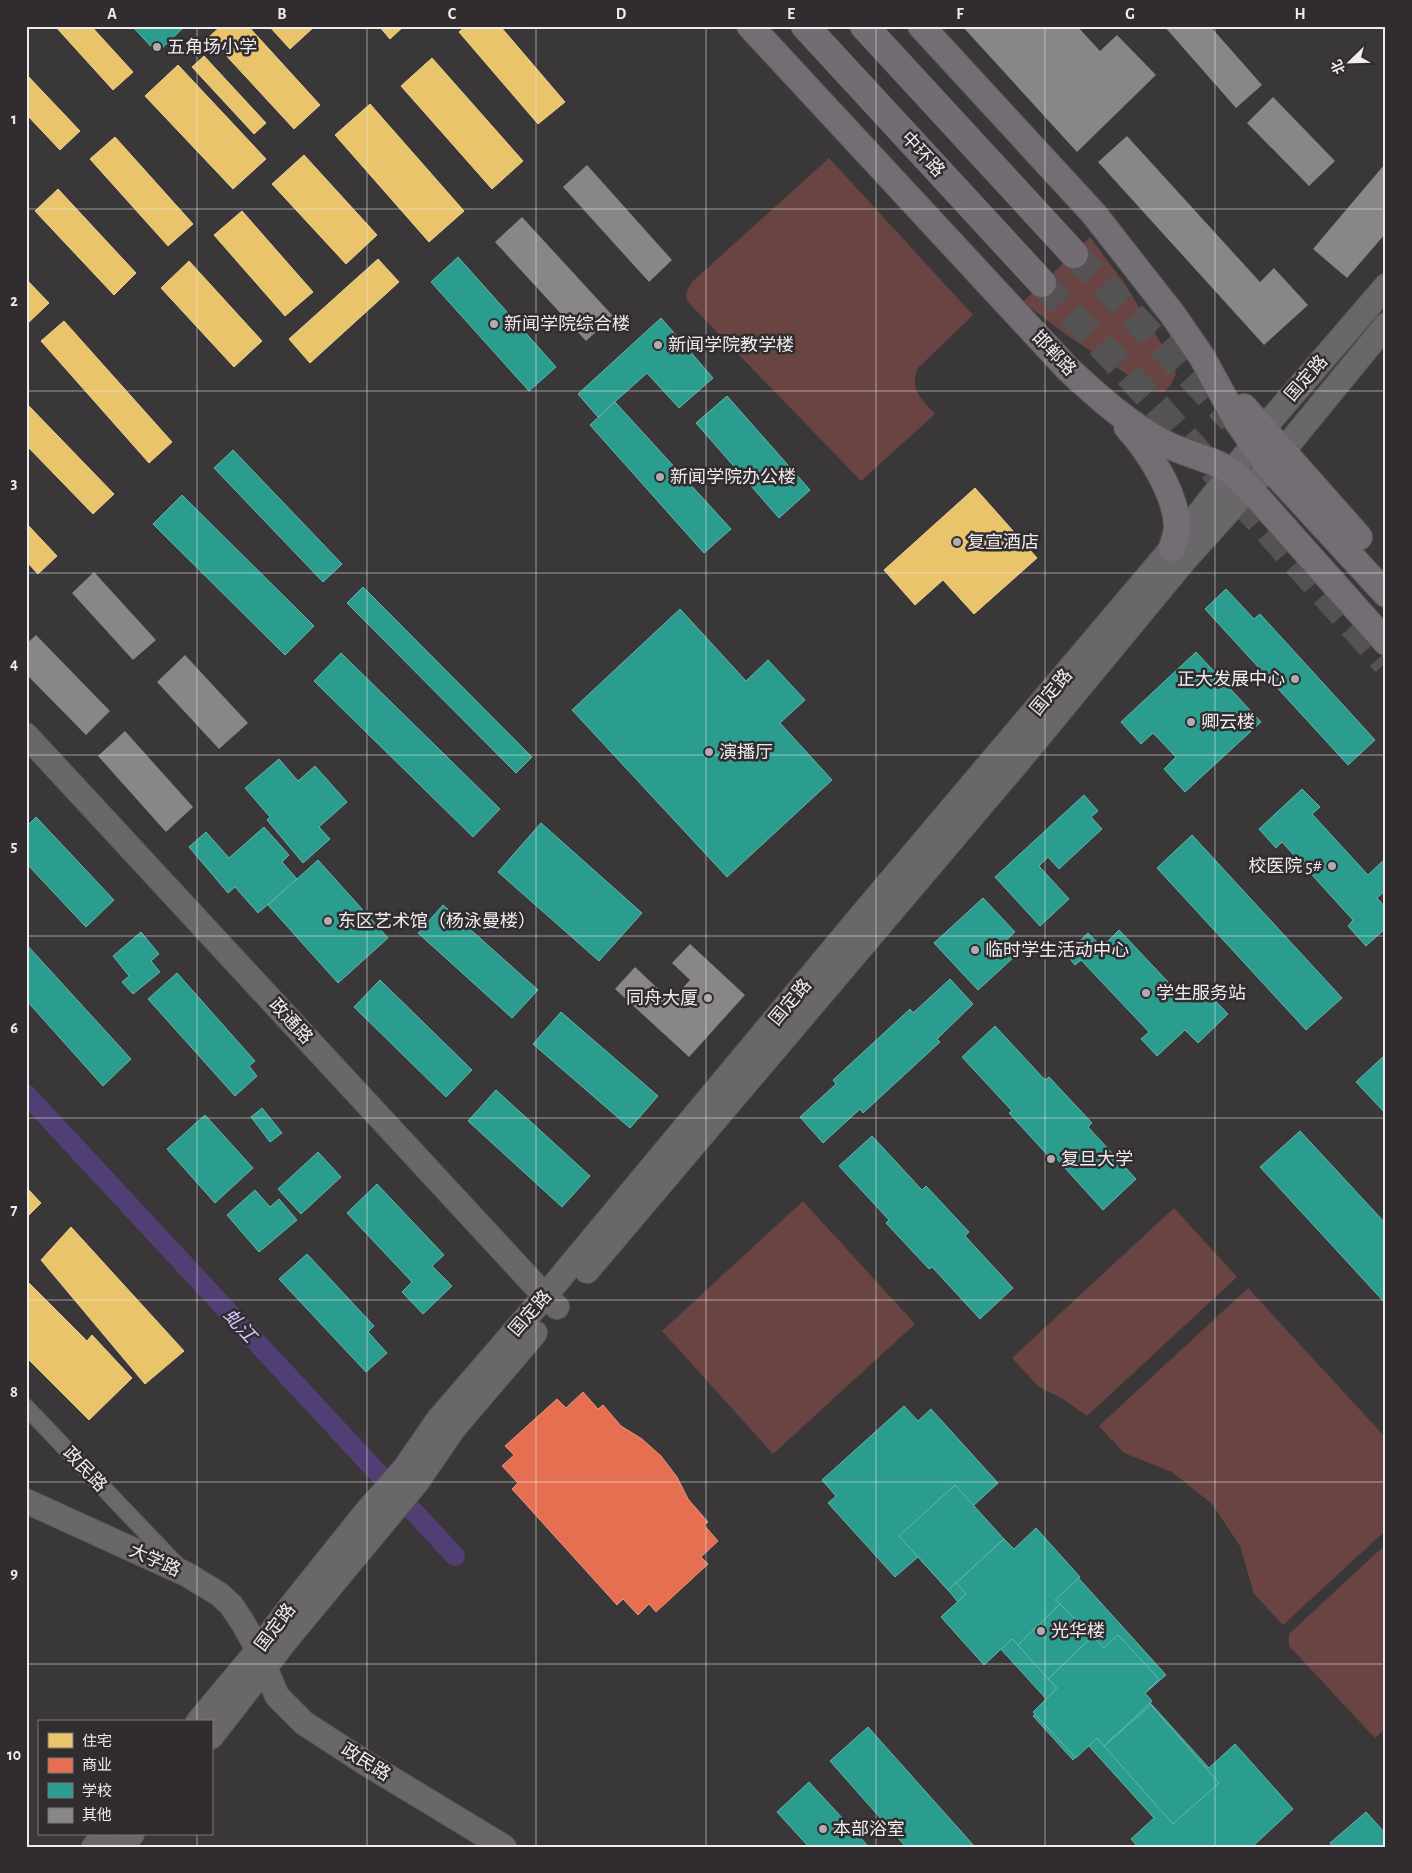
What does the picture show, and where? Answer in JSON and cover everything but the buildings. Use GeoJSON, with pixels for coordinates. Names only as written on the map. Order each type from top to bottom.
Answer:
{"type":"FeatureCollection","features":[{"type":"Feature","properties":{"kind":"highway","name":"中环路"},"geometry":{"type":"LineString","coordinates":[[805,26],[1042,283]]}},
{"type":"Feature","properties":{"kind":"highway"},"geometry":{"type":"LineString","coordinates":[[864,26],[1074,254]]}},
{"type":"Feature","properties":{"kind":"main road","name":"邯郸路"},"geometry":{"type":"LineString","coordinates":[[750,26],[1067,368],[1098,398],[1134,425],[1180,451],[1213,462],[1240,480],[1386,642]]}},
{"type":"Feature","properties":{"kind":"main road"},"geometry":{"type":"LineString","coordinates":[[921,26],[1094,214],[1173,315],[1202,357],[1237,421],[1258,437],[1386,594]]}},
{"type":"Feature","properties":{"kind":"main road"},"geometry":{"type":"LineString","coordinates":[[1098,398],[1143,447],[1162,479],[1170,496],[1177,526],[1172,548]]}},
{"type":"Feature","properties":{"kind":"main road"},"geometry":{"type":"LineString","coordinates":[[1276,459],[1386,566]]}},
{"type":"Feature","properties":{"kind":"street","name":"国定路"},"geometry":{"type":"LineString","coordinates":[[200,1720],[261,1660],[287,1639],[374,1518],[411,1475],[438,1420],[551,1302],[1012,770],[1183,562],[1240,480],[1258,437],[1386,286]]}},
{"type":"Feature","properties":{"kind":"street","name":"国定路"},"geometry":{"type":"LineString","coordinates":[[551,1302],[860,917],[1172,548],[1240,480],[1276,459],[1386,325]]}},
{"type":"Feature","properties":{"kind":"street","name":"政通路"},"geometry":{"type":"LineString","coordinates":[[26,735],[551,1302]]}},
{"type":"Feature","properties":{"kind":"street","name":"政民路"},"geometry":{"type":"LineString","coordinates":[[26,1407],[186,1574]]}},
{"type":"Feature","properties":{"kind":"street","name":"大学路"},"geometry":{"type":"LineString","coordinates":[[26,1502],[186,1574],[219,1594],[231,1605],[243,1622],[261,1660]]}},
{"type":"Feature","properties":{"kind":"street","name":"国定路"},"geometry":{"type":"LineString","coordinates":[[212,1735],[261,1660]]}},
{"type":"Feature","properties":{"kind":"street","name":"政民路"},"geometry":{"type":"LineString","coordinates":[[261,1660],[277,1696],[304,1723],[367,1764],[504,1847]]}},
{"type":"Feature","properties":{"kind":"street"},"geometry":{"type":"LineString","coordinates":[[94,1847],[102,1836]]}},
{"type":"Feature","properties":{"kind":"street"},"geometry":{"type":"LineString","coordinates":[[122,1847],[130,1836]]}},
{"type":"Feature","properties":{"kind":"shaded area"},"geometry":{"type":"Polygon","coordinates":[[[829,158],[973,315],[918,368],[915,382],[916,388],[921,398],[935,414],[861,481],[687,301],[686,293],[692,282],[829,158]]]}},
{"type":"Feature","properties":{"kind":"shaded area"},"geometry":{"type":"Polygon","coordinates":[[[1090,237],[1125,284],[1173,363],[1176,374],[1170,386],[1164,392],[1154,392],[1068,336],[1023,302],[1090,237]]]}},
{"type":"Feature","properties":{"kind":"shaded area"},"geometry":{"type":"Polygon","coordinates":[[[803,1201],[915,1324],[773,1454],[662,1331],[803,1201]]]}},
{"type":"Feature","properties":{"kind":"shaded area"},"geometry":{"type":"Polygon","coordinates":[[[1174,1208],[1237,1277],[1087,1416],[1063,1399],[1039,1387],[1012,1358],[1174,1208]]]}},
{"type":"Feature","properties":{"kind":"shaded area"},"geometry":{"type":"Polygon","coordinates":[[[1248,1288],[1386,1438],[1386,1530],[1283,1625],[1254,1594],[1240,1546],[1212,1504],[1172,1472],[1124,1453],[1099,1426],[1248,1288]]]}},
{"type":"Feature","properties":{"kind":"shaded area"},"geometry":{"type":"Polygon","coordinates":[[[1386,1544],[1386,1728],[1375,1738],[1289,1646],[1289,1634],[1386,1544]]]}},
{"type":"Feature","properties":{"kind":"waterway","name":"虬江"},"geometry":{"type":"LineString","coordinates":[[26,1094],[455,1556]]}},
{"type":"Feature","properties":{"kind":"tunnel"},"geometry":{"type":"LineString","coordinates":[[1074,254],[1232,420]]}},
{"type":"Feature","properties":{"kind":"tunnel"},"geometry":{"type":"LineString","coordinates":[[1042,283],[1128,374],[1386,663]]}},
{"type":"Feature","properties":{"kind":"place","name":"五角场小学"},"geometry":{"type":"Point","coordinates":[157,47]}},
{"type":"Feature","properties":{"kind":"place","name":"新闻学院综合楼"},"geometry":{"type":"Point","coordinates":[494,324]}},
{"type":"Feature","properties":{"kind":"place","name":"新闻学院教学楼"},"geometry":{"type":"Point","coordinates":[658,345]}},
{"type":"Feature","properties":{"kind":"place","name":"新闻学院办公楼"},"geometry":{"type":"Point","coordinates":[660,477]}},
{"type":"Feature","properties":{"kind":"place","name":"复宣酒店"},"geometry":{"type":"Point","coordinates":[957,542]}},
{"type":"Feature","properties":{"kind":"place","name":"正大发展中心"},"geometry":{"type":"Point","coordinates":[1295,679]}},
{"type":"Feature","properties":{"kind":"place","name":"卿云楼"},"geometry":{"type":"Point","coordinates":[1191,722]}},
{"type":"Feature","properties":{"kind":"place","name":"演播厅"},"geometry":{"type":"Point","coordinates":[709,752]}},
{"type":"Feature","properties":{"kind":"place","name":"校医院 5#"},"geometry":{"type":"Point","coordinates":[1332,866]}},
{"type":"Feature","properties":{"kind":"place","name":"东区艺术馆（杨泳曼楼）"},"geometry":{"type":"Point","coordinates":[328,921]}},
{"type":"Feature","properties":{"kind":"place","name":"临时学生活动中心"},"geometry":{"type":"Point","coordinates":[975,950]}},
{"type":"Feature","properties":{"kind":"place","name":"学生服务站"},"geometry":{"type":"Point","coordinates":[1146,993]}},
{"type":"Feature","properties":{"kind":"place","name":"同舟大厦"},"geometry":{"type":"Point","coordinates":[708,998]}},
{"type":"Feature","properties":{"kind":"place","name":"复旦大学"},"geometry":{"type":"Point","coordinates":[1051,1159]}},
{"type":"Feature","properties":{"kind":"place","name":"光华楼"},"geometry":{"type":"Point","coordinates":[1041,1631]}},
{"type":"Feature","properties":{"kind":"place","name":"本部浴室"},"geometry":{"type":"Point","coordinates":[823,1829]}}]}
